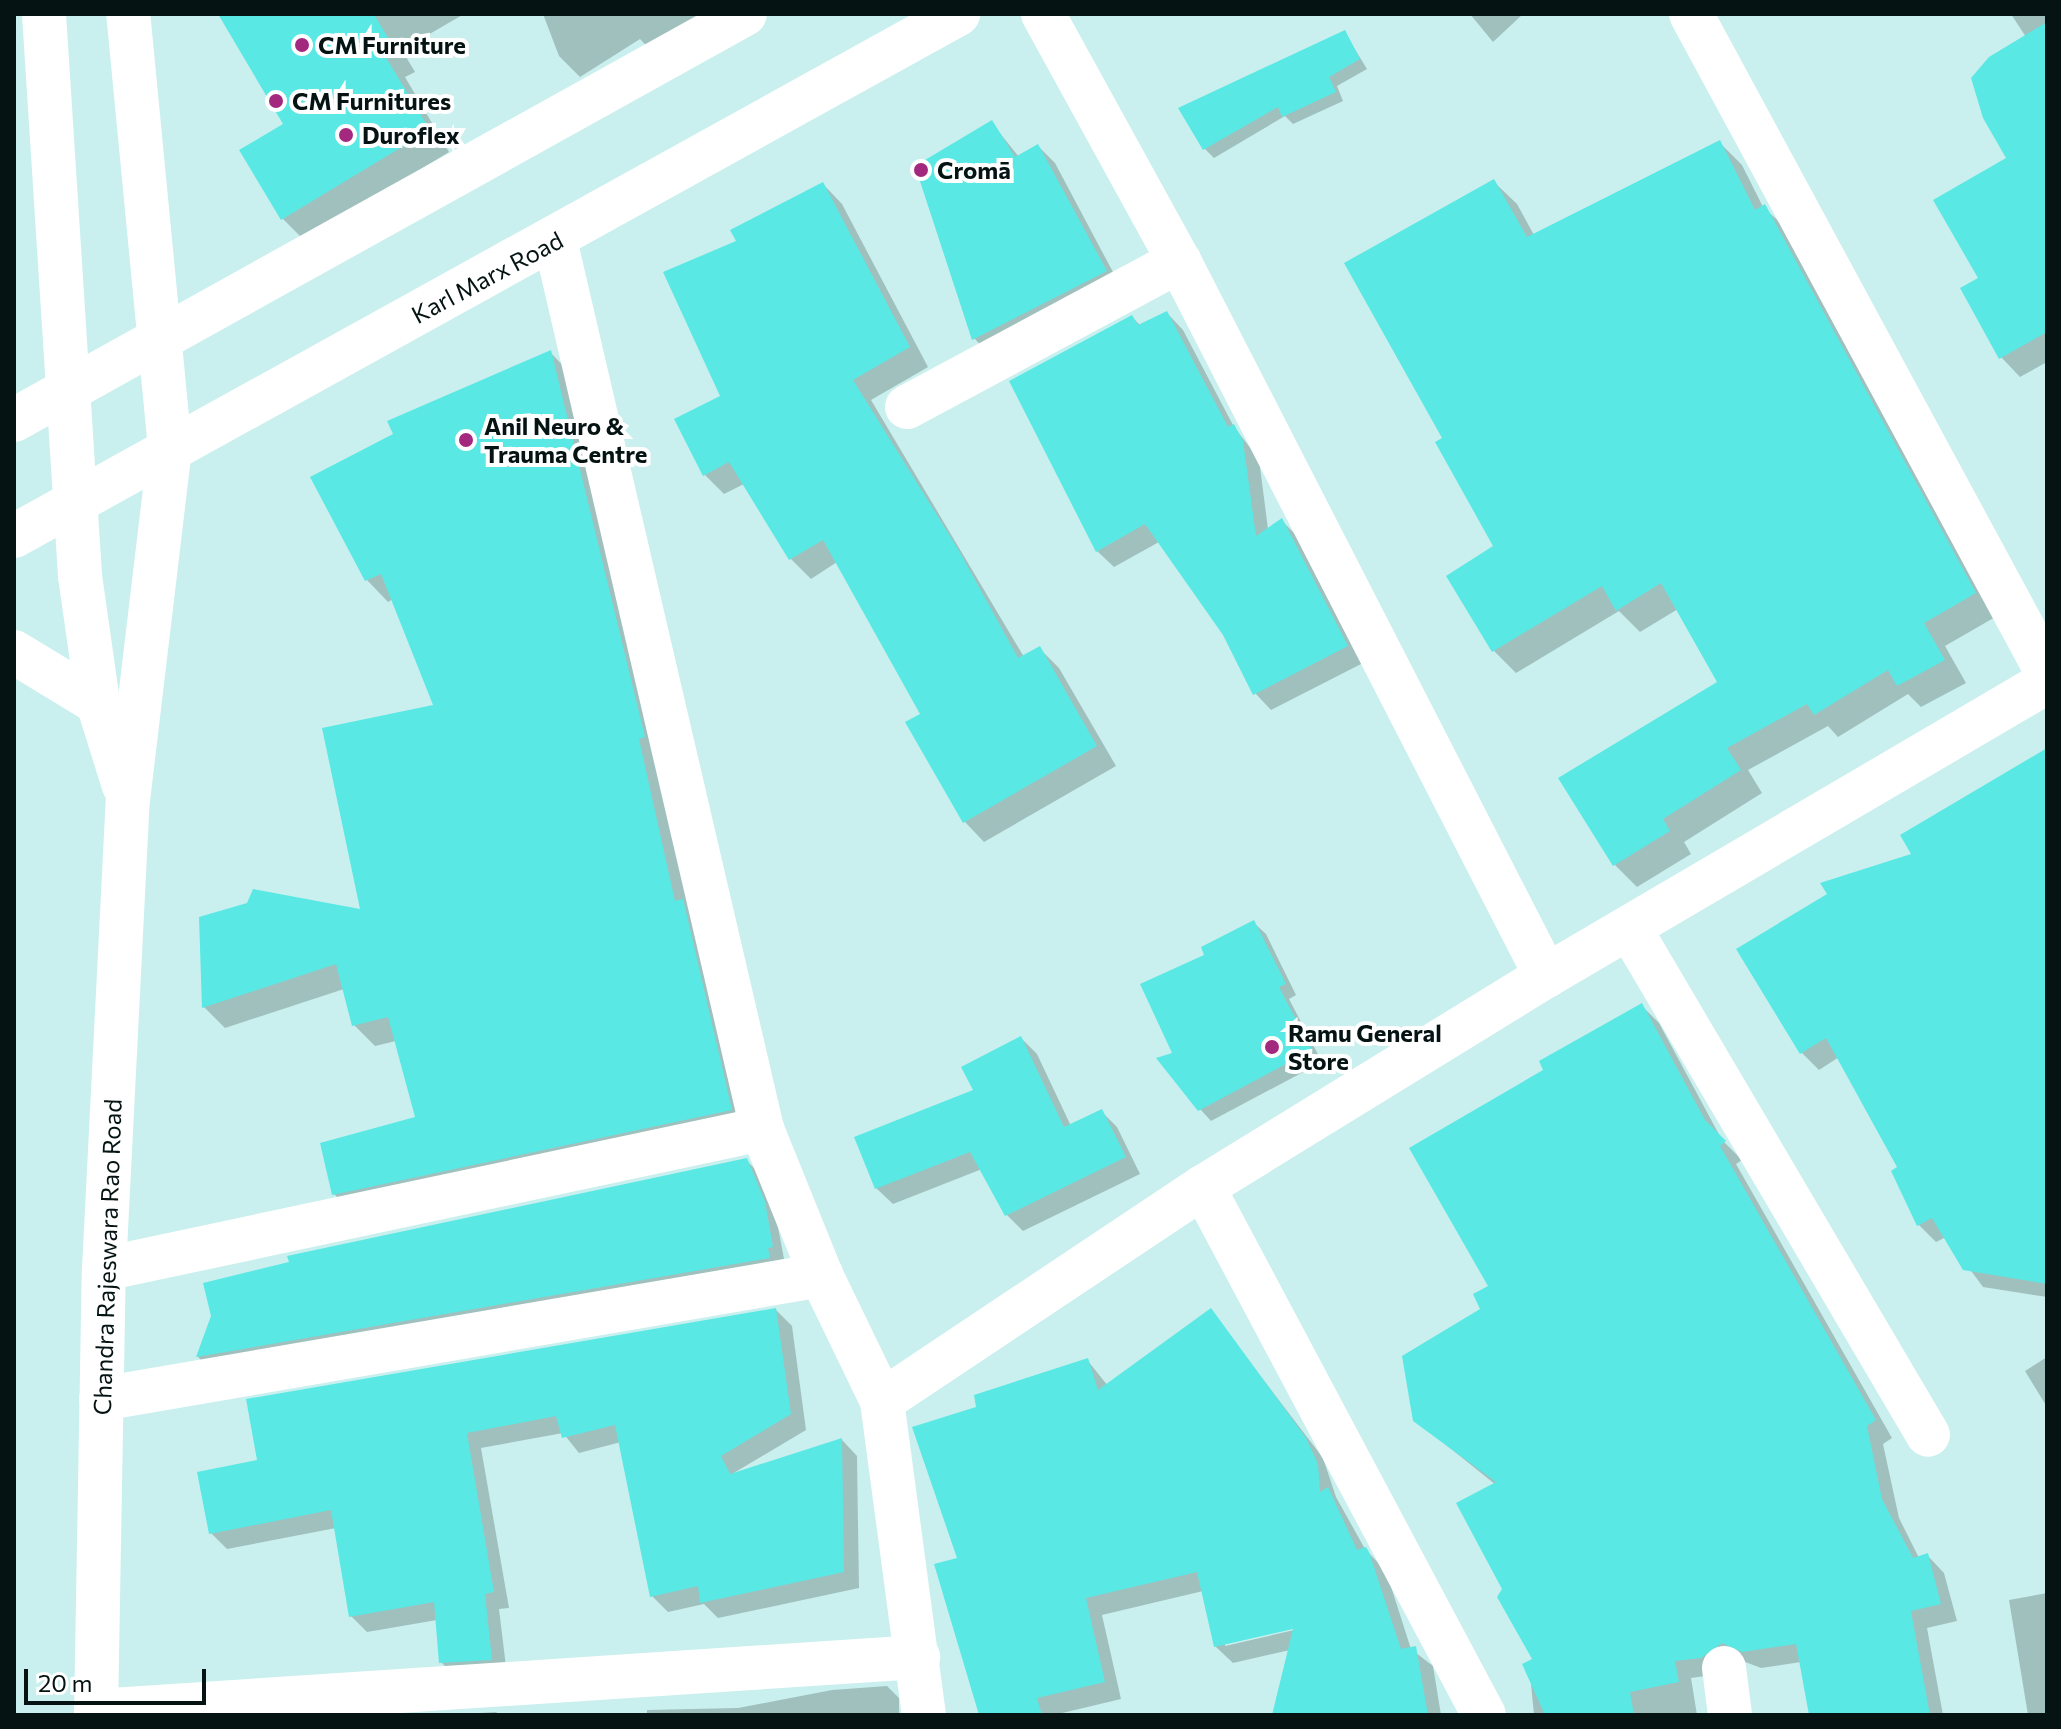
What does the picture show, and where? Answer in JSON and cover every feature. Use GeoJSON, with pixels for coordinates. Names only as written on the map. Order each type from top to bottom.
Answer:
{"type":"FeatureCollection","features":[{"type":"Feature","properties":{"kind":"street"},"geometry":{"type":"LineString","coordinates":[[44,14],[70,388],[74,501],[98,703],[128,800]]}},
{"type":"Feature","properties":{"kind":"street","name":"Chandra Rajeswara Rao Road"},"geometry":{"type":"LineString","coordinates":[[96,1713],[104,1269],[128,800],[170,448],[163,338],[128,14]]}},
{"type":"Feature","properties":{"kind":"street"},"geometry":{"type":"LineString","coordinates":[[14,420],[745,14]]}},
{"type":"Feature","properties":{"kind":"street","name":"Karl Marx Road"},"geometry":{"type":"LineString","coordinates":[[14,536],[555,240],[958,14]]}},
{"type":"Feature","properties":{"kind":"street"},"geometry":{"type":"LineString","coordinates":[[1043,14],[1179,261],[1546,976]]}},
{"type":"Feature","properties":{"kind":"street"},"geometry":{"type":"LineString","coordinates":[[1691,14],[2047,672]]}},
{"type":"Feature","properties":{"kind":"street"},"geometry":{"type":"LineString","coordinates":[[555,240],[762,1129],[821,1275],[882,1401],[924,1715]]}},
{"type":"Feature","properties":{"kind":"street"},"geometry":{"type":"LineString","coordinates":[[907,407],[1179,261]]}},
{"type":"Feature","properties":{"kind":"street"},"geometry":{"type":"LineString","coordinates":[[14,652],[98,703]]}},
{"type":"Feature","properties":{"kind":"street"},"geometry":{"type":"LineString","coordinates":[[882,1401],[1203,1187],[1546,976],[2047,682]]}},
{"type":"Feature","properties":{"kind":"street"},"geometry":{"type":"LineString","coordinates":[[1630,929],[1928,1435]]}},
{"type":"Feature","properties":{"kind":"street"},"geometry":{"type":"LineString","coordinates":[[104,1269],[762,1129]]}},
{"type":"Feature","properties":{"kind":"street"},"geometry":{"type":"LineString","coordinates":[[1203,1187],[1484,1715]]}},
{"type":"Feature","properties":{"kind":"street"},"geometry":{"type":"LineString","coordinates":[[101,1399],[821,1275]]}},
{"type":"Feature","properties":{"kind":"street"},"geometry":{"type":"LineString","coordinates":[[96,1713],[918,1657]]}},
{"type":"Feature","properties":{"kind":"street"},"geometry":{"type":"LineString","coordinates":[[1724,1668],[1730,1715]]}},
{"type":"Feature","properties":{"kind":"building"},"geometry":{"type":"Polygon","coordinates":[[[218,14],[374,14],[395,50],[385,56],[430,130],[281,220],[239,150],[283,124],[218,14]]]}},
{"type":"Feature","properties":{"kind":"building"},"geometry":{"type":"Polygon","coordinates":[[[2047,22],[2047,332],[1999,359],[1960,288],[1978,278],[1933,200],[2006,158],[1983,118],[1971,78],[1989,57],[2047,22]]]}},
{"type":"Feature","properties":{"kind":"building"},"geometry":{"type":"Polygon","coordinates":[[[1345,30],[1360,59],[1329,77],[1336,92],[1282,117],[1278,107],[1203,150],[1178,108],[1345,30]]]}},
{"type":"Feature","properties":{"kind":"building"},"geometry":{"type":"Polygon","coordinates":[[[992,120],[1015,157],[1038,144],[1107,271],[972,340],[915,166],[992,120]]]}},
{"type":"Feature","properties":{"kind":"building"},"geometry":{"type":"Polygon","coordinates":[[[1720,140],[1755,210],[1765,204],[1976,593],[1924,623],[1945,660],[1897,686],[1888,670],[1814,715],[1807,704],[1727,748],[1741,770],[1663,819],[1670,831],[1613,866],[1558,778],[1717,682],[1661,583],[1616,611],[1602,586],[1492,652],[1446,576],[1493,546],[1435,442],[1442,438],[1344,263],[1494,179],[1527,237],[1720,140]]]}},
{"type":"Feature","properties":{"kind":"building"},"geometry":{"type":"Polygon","coordinates":[[[823,182],[910,347],[853,380],[958,549],[1018,658],[1040,646],[1097,746],[963,823],[905,722],[920,714],[823,540],[789,560],[729,462],[703,476],[674,419],[720,396],[663,272],[736,241],[730,230],[823,182]]]}},
{"type":"Feature","properties":{"kind":"building"},"geometry":{"type":"Polygon","coordinates":[[[1167,311],[1228,427],[1234,424],[1243,441],[1256,536],[1282,518],[1348,646],[1253,695],[1223,635],[1145,524],[1096,552],[1009,381],[1132,315],[1138,325],[1167,311]]]}},
{"type":"Feature","properties":{"kind":"building"},"geometry":{"type":"Polygon","coordinates":[[[551,350],[645,737],[639,739],[675,901],[683,899],[732,1110],[332,1195],[320,1143],[415,1117],[388,1017],[352,1026],[336,964],[202,1008],[199,917],[247,903],[253,889],[360,909],[322,728],[433,705],[381,574],[365,581],[310,477],[393,434],[387,421],[551,350]]]}},
{"type":"Feature","properties":{"kind":"building"},"geometry":{"type":"Polygon","coordinates":[[[2047,748],[2047,1284],[1963,1270],[1932,1218],[1917,1226],[1891,1171],[1897,1167],[1826,1038],[1800,1054],[1736,949],[1827,894],[1820,883],[1911,854],[1900,835],[2047,748]]]}},
{"type":"Feature","properties":{"kind":"building"},"geometry":{"type":"Polygon","coordinates":[[[1254,920],[1286,984],[1279,987],[1312,1050],[1198,1111],[1156,1058],[1172,1053],[1140,984],[1204,955],[1201,947],[1254,920]]]}},
{"type":"Feature","properties":{"kind":"building"},"geometry":{"type":"Polygon","coordinates":[[[1642,1003],[1705,1120],[1726,1141],[1720,1146],[1876,1420],[1867,1426],[1882,1499],[1913,1558],[1928,1553],[1941,1604],[1911,1611],[1930,1715],[1809,1715],[1796,1644],[1742,1652],[1722,1643],[1701,1658],[1675,1661],[1679,1682],[1630,1692],[1634,1715],[1545,1715],[1522,1664],[1532,1659],[1497,1597],[1502,1589],[1456,1503],[1496,1482],[1413,1421],[1402,1356],[1480,1309],[1473,1294],[1488,1286],[1409,1148],[1543,1070],[1539,1061],[1642,1003]]]}},
{"type":"Feature","properties":{"kind":"building"},"geometry":{"type":"Polygon","coordinates":[[[1021,1036],[1064,1127],[1102,1109],[1126,1157],[1005,1216],[970,1152],[875,1189],[854,1137],[973,1090],[961,1067],[1021,1036]]]}},
{"type":"Feature","properties":{"kind":"building"},"geometry":{"type":"Polygon","coordinates":[[[747,1158],[765,1202],[773,1247],[768,1248],[770,1258],[196,1357],[211,1316],[203,1283],[289,1262],[287,1256],[747,1158]]]}},
{"type":"Feature","properties":{"kind":"building"},"geometry":{"type":"Polygon","coordinates":[[[776,1308],[791,1414],[721,1456],[730,1474],[842,1438],[844,1572],[700,1603],[698,1586],[650,1597],[615,1425],[562,1438],[556,1416],[467,1433],[494,1592],[485,1594],[492,1660],[439,1663],[434,1602],[349,1617],[331,1510],[209,1534],[197,1472],[257,1460],[246,1399],[776,1308]]]}},
{"type":"Feature","properties":{"kind":"building"},"geometry":{"type":"Polygon","coordinates":[[[1211,1308],[1306,1438],[1318,1464],[1320,1492],[1328,1487],[1357,1550],[1366,1547],[1369,1552],[1401,1649],[1416,1646],[1428,1715],[1272,1715],[1293,1629],[1214,1647],[1197,1572],[1086,1598],[1105,1682],[1037,1698],[1042,1715],[979,1715],[934,1564],[957,1558],[912,1427],[976,1407],[974,1395],[1088,1358],[1098,1390],[1211,1308]]]}},
{"type":"Feature","properties":{"kind":"place","name":"CM Furniture"},"geometry":{"type":"Point","coordinates":[302,45]}},
{"type":"Feature","properties":{"kind":"place","name":"CM Furnitures"},"geometry":{"type":"Point","coordinates":[276,101]}},
{"type":"Feature","properties":{"kind":"place","name":"Duroflex"},"geometry":{"type":"Point","coordinates":[346,135]}},
{"type":"Feature","properties":{"kind":"place","name":"Cromā"},"geometry":{"type":"Point","coordinates":[921,170]}},
{"type":"Feature","properties":{"kind":"place","name":"Anil Neuro & Trauma Centre"},"geometry":{"type":"Point","coordinates":[466,440]}},
{"type":"Feature","properties":{"kind":"place","name":"Ramu General Store"},"geometry":{"type":"Point","coordinates":[1272,1047]}}]}
